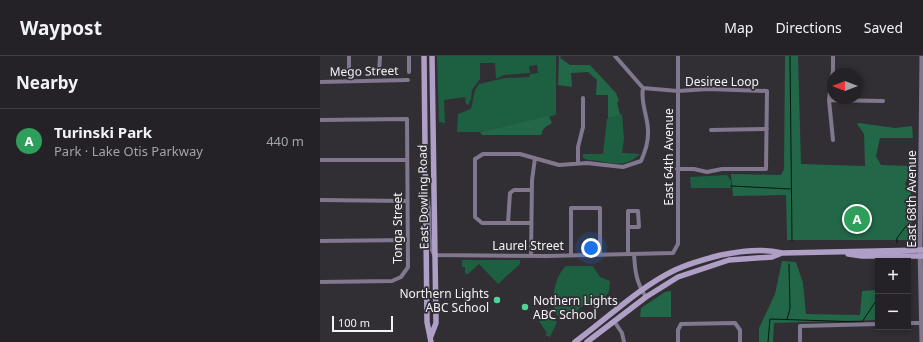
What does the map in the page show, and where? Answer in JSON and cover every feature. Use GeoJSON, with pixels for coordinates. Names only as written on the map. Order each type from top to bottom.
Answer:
{"type":"FeatureCollection","features":[{"type":"Feature","properties":{"kind":"main road","name":"East Dowling Road"},"geometry":{"type":"LineString","coordinates":[[424,56],[427,322],[431,339]]}},
{"type":"Feature","properties":{"kind":"main road","name":"East Dowling Road"},"geometry":{"type":"LineString","coordinates":[[431,339],[436,323],[432,56]]}},
{"type":"Feature","properties":{"kind":"main road"},"geometry":{"type":"LineString","coordinates":[[738,259],[742,254],[757,253],[760,250]]}},
{"type":"Feature","properties":{"kind":"main road"},"geometry":{"type":"LineString","coordinates":[[575,342],[624,305],[641,290],[674,271],[690,264],[730,253],[771,250],[782,253],[840,253],[861,250],[922,253]]}},
{"type":"Feature","properties":{"kind":"main road"},"geometry":{"type":"LineString","coordinates":[[587,342],[646,296],[683,275],[714,264],[738,259],[772,257],[782,253]]}},
{"type":"Feature","properties":{"kind":"main road"},"geometry":{"type":"LineString","coordinates":[[614,321],[616,314],[624,305]]}},
{"type":"Feature","properties":{"kind":"street"},"geometry":{"type":"LineString","coordinates":[[349,56],[349,73]]}},
{"type":"Feature","properties":{"kind":"street"},"geometry":{"type":"LineString","coordinates":[[379,73],[380,56]]}},
{"type":"Feature","properties":{"kind":"street"},"geometry":{"type":"LineString","coordinates":[[409,56],[409,72]]}},
{"type":"Feature","properties":{"kind":"street"},"geometry":{"type":"LineString","coordinates":[[615,56],[643,88],[678,91]]}},
{"type":"Feature","properties":{"kind":"street","name":"East 64th Avenue"},"geometry":{"type":"LineString","coordinates":[[669,253],[673,253],[676,250],[678,244],[678,56]]}},
{"type":"Feature","properties":{"kind":"street"},"geometry":{"type":"LineString","coordinates":[[833,56],[833,68]]}},
{"type":"Feature","properties":{"kind":"street","name":"East 68th Avenue"},"geometry":{"type":"LineString","coordinates":[[922,56],[922,342]]}},
{"type":"Feature","properties":{"kind":"street","name":"Mego Street"},"geometry":{"type":"LineString","coordinates":[[320,82],[408,80]]}},
{"type":"Feature","properties":{"kind":"street"},"geometry":{"type":"LineString","coordinates":[[531,223],[482,223],[475,217],[475,159],[483,154],[520,154],[559,165],[578,162],[623,167],[641,161],[646,149],[649,133],[641,98],[643,88]]}},
{"type":"Feature","properties":{"kind":"street","name":"Desiree Loop"},"geometry":{"type":"LineString","coordinates":[[677,169],[694,169],[707,172],[722,169],[766,169],[767,129],[767,91],[708,89],[678,91]]}},
{"type":"Feature","properties":{"kind":"street"},"geometry":{"type":"LineString","coordinates":[[578,162],[578,147],[583,127],[583,98]]}},
{"type":"Feature","properties":{"kind":"street"},"geometry":{"type":"LineString","coordinates":[[863,101],[883,101]]}},
{"type":"Feature","properties":{"kind":"street"},"geometry":{"type":"LineString","coordinates":[[829,104],[833,140]]}},
{"type":"Feature","properties":{"kind":"street","name":"Tonga Street"},"geometry":{"type":"LineString","coordinates":[[320,120],[407,119],[408,240],[408,267],[401,277],[392,281],[320,282]]}},
{"type":"Feature","properties":{"kind":"street"},"geometry":{"type":"LineString","coordinates":[[711,130],[767,129]]}},
{"type":"Feature","properties":{"kind":"street"},"geometry":{"type":"LineString","coordinates":[[531,255],[532,190],[535,158]]}},
{"type":"Feature","properties":{"kind":"street"},"geometry":{"type":"LineString","coordinates":[[320,160],[407,160]]}},
{"type":"Feature","properties":{"kind":"street"},"geometry":{"type":"LineString","coordinates":[[641,161],[645,165]]}},
{"type":"Feature","properties":{"kind":"street"},"geometry":{"type":"LineString","coordinates":[[508,223],[510,193],[514,190],[532,190]]}},
{"type":"Feature","properties":{"kind":"street"},"geometry":{"type":"LineString","coordinates":[[426,194],[430,203],[430,247],[435,255]]}},
{"type":"Feature","properties":{"kind":"street"},"geometry":{"type":"LineString","coordinates":[[320,200],[407,201]]}},
{"type":"Feature","properties":{"kind":"street"},"geometry":{"type":"LineString","coordinates":[[572,255],[572,208],[600,208],[600,255]]}},
{"type":"Feature","properties":{"kind":"street"},"geometry":{"type":"LineString","coordinates":[[628,227],[638,227],[638,211],[628,211],[628,227],[628,254]]}},
{"type":"Feature","properties":{"kind":"street"},"geometry":{"type":"LineString","coordinates":[[320,241],[408,240]]}},
{"type":"Feature","properties":{"kind":"street","name":"Laurel Street"},"geometry":{"type":"LineString","coordinates":[[435,255],[600,255],[669,253]]}},
{"type":"Feature","properties":{"kind":"street"},"geometry":{"type":"LineString","coordinates":[[634,254],[634,272],[637,285],[646,296]]}},
{"type":"Feature","properties":{"kind":"street"},"geometry":{"type":"LineString","coordinates":[[614,321],[622,333],[624,342]]}},
{"type":"Feature","properties":{"kind":"street"},"geometry":{"type":"LineString","coordinates":[[678,342],[678,330],[681,324],[735,323],[740,330],[740,342]]}},
{"type":"Feature","properties":{"kind":"street"},"geometry":{"type":"LineString","coordinates":[[911,323],[923,323]]}},
{"type":"Feature","properties":{"kind":"street"},"geometry":{"type":"LineString","coordinates":[[800,342],[800,326],[875,324]]}},
{"type":"Feature","properties":{"kind":"green space"},"geometry":{"type":"Polygon","coordinates":[[[437,56],[556,56],[556,115],[480,132],[457,132],[458,114],[471,109],[475,90],[479,84],[505,78],[529,77],[530,74],[538,73],[537,65],[529,66],[530,73],[504,75],[496,79],[495,63],[480,63],[480,79],[472,90],[471,99],[468,105],[466,104],[465,97],[444,100],[445,123],[439,122],[437,56]]]}},
{"type":"Feature","properties":{"kind":"green space"},"geometry":{"type":"Polygon","coordinates":[[[559,56],[561,56],[560,58],[570,65],[590,65],[616,93],[619,101],[617,102],[620,115],[608,118],[608,95],[596,95],[597,80],[588,72],[571,73],[572,87],[558,85],[559,56]]]}},
{"type":"Feature","properties":{"kind":"green space"},"geometry":{"type":"Polygon","coordinates":[[[785,56],[798,56],[801,164],[865,166],[864,134],[857,124],[859,123],[895,128],[912,126],[913,138],[880,138],[876,156],[881,165],[912,166],[905,184],[911,191],[912,240],[787,240],[786,195],[733,196],[731,174],[781,175],[784,169],[785,56]]]}},
{"type":"Feature","properties":{"kind":"green space"},"geometry":{"type":"Polygon","coordinates":[[[622,114],[624,138],[622,153],[640,154],[630,161],[621,164],[583,158],[583,154],[603,154],[607,119],[612,116],[622,114]]]}},
{"type":"Feature","properties":{"kind":"green space"},"geometry":{"type":"Polygon","coordinates":[[[549,116],[552,123],[544,128],[541,135],[482,135],[480,132],[549,116]]]}},
{"type":"Feature","properties":{"kind":"green space"},"geometry":{"type":"Polygon","coordinates":[[[727,175],[731,181],[731,188],[691,188],[690,177],[727,175]]]}},
{"type":"Feature","properties":{"kind":"green space"},"geometry":{"type":"Polygon","coordinates":[[[462,260],[520,260],[520,264],[498,284],[479,264],[468,274],[465,274],[465,267],[462,267],[462,260]]]}},
{"type":"Feature","properties":{"kind":"green space"},"geometry":{"type":"Polygon","coordinates":[[[782,261],[796,262],[803,283],[806,314],[860,315],[862,291],[875,290],[875,320],[774,323],[773,342],[759,342],[759,328],[775,294],[782,261]]]}},
{"type":"Feature","properties":{"kind":"green space"},"geometry":{"type":"Polygon","coordinates":[[[566,266],[593,266],[600,277],[610,281],[609,292],[603,299],[582,306],[571,317],[561,317],[557,315],[555,310],[553,297],[556,282],[562,270],[566,266]]]}},
{"type":"Feature","properties":{"kind":"green space"},"geometry":{"type":"Polygon","coordinates":[[[671,291],[671,317],[640,317],[641,308],[665,292],[671,291]]]}},
{"type":"Feature","properties":{"kind":"green space"},"geometry":{"type":"Polygon","coordinates":[[[548,309],[551,312],[551,317],[557,322],[550,337],[545,335],[547,333],[539,321],[542,318],[543,311],[548,309]]]}},
{"type":"Feature","properties":{"kind":"waterway"},"geometry":{"type":"LineString","coordinates":[[790,56],[792,241]]}},
{"type":"Feature","properties":{"kind":"waterway"},"geometry":{"type":"LineString","coordinates":[[731,186],[790,189]]}},
{"type":"Feature","properties":{"kind":"waterway"},"geometry":{"type":"LineString","coordinates":[[897,243],[897,238],[906,226],[914,225]]}},
{"type":"Feature","properties":{"kind":"waterway"},"geometry":{"type":"LineString","coordinates":[[787,319],[790,309],[789,264]]}},
{"type":"Feature","properties":{"kind":"waterway"},"geometry":{"type":"LineString","coordinates":[[768,342],[770,319],[862,322],[875,302]]}},
{"type":"Feature","properties":{"kind":"place","name":"Turinski Park"},"geometry":{"type":"Point","coordinates":[857,219]}},
{"type":"Feature","properties":{"kind":"place","name":"Northern Lights ABC School"},"geometry":{"type":"Point","coordinates":[497,300]}},
{"type":"Feature","properties":{"kind":"place","name":"Nothern Lights ABC School"},"geometry":{"type":"Point","coordinates":[525,307]}}]}
